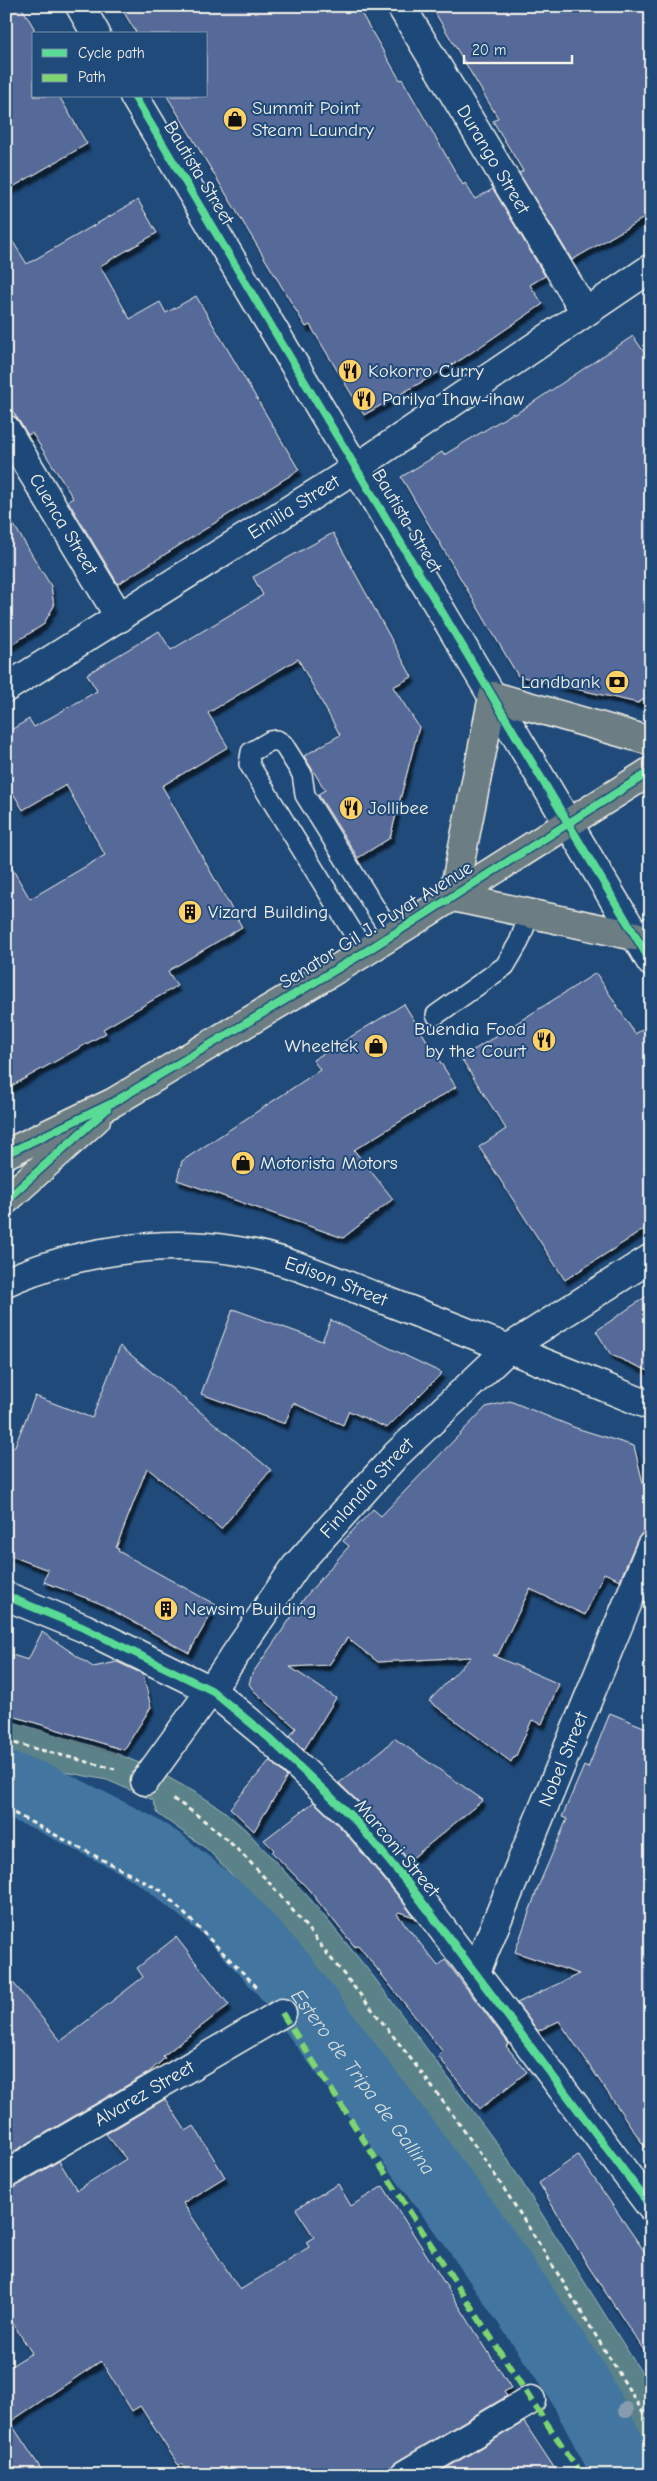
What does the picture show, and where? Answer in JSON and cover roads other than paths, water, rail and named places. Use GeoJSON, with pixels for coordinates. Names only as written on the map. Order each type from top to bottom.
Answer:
{"type":"FeatureCollection","features":[{"type":"Feature","properties":{"kind":"main road"},"geometry":{"type":"LineString","coordinates":[[643,931],[529,915],[453,898],[493,696],[651,740]]}},
{"type":"Feature","properties":{"kind":"main road","name":"Senator Gil J. Puyat Avenue"},"geometry":{"type":"LineString","coordinates":[[6,1154],[114,1102],[453,898],[651,771]]}},
{"type":"Feature","properties":{"kind":"main road","name":"Senator Gil J. Puyat Avenue"},"geometry":{"type":"LineString","coordinates":[[6,1200],[114,1102]]}},
{"type":"Feature","properties":{"kind":"street"},"geometry":{"type":"LineString","coordinates":[[80,6],[95,32]]}},
{"type":"Feature","properties":{"kind":"street","name":"Durango Street"},"geometry":{"type":"LineString","coordinates":[[401,6],[585,312]]}},
{"type":"Feature","properties":{"kind":"street","name":"Bautista Street"},"geometry":{"type":"LineString","coordinates":[[135,98],[569,823],[643,931],[651,962]]}},
{"type":"Feature","properties":{"kind":"street","name":"Emilia Street"},"geometry":{"type":"LineString","coordinates":[[6,688],[356,468],[651,268]]}},
{"type":"Feature","properties":{"kind":"street","name":"Cuenca Street"},"geometry":{"type":"LineString","coordinates":[[6,429],[120,618]]}},
{"type":"Feature","properties":{"kind":"street","name":"Edison Street"},"geometry":{"type":"LineString","coordinates":[[6,1282],[101,1252],[160,1246],[233,1250],[298,1267],[509,1348],[651,1406]]}},
{"type":"Feature","properties":{"kind":"street","name":"Finlandia Street"},"geometry":{"type":"LineString","coordinates":[[145,1780],[211,1690],[296,1566],[396,1455],[509,1348],[651,1258]]}},
{"type":"Feature","properties":{"kind":"street","name":"Nobel Street"},"geometry":{"type":"LineString","coordinates":[[476,1972],[651,1546]]}},
{"type":"Feature","properties":{"kind":"street","name":"Marconi Street"},"geometry":{"type":"LineString","coordinates":[[6,1596],[84,1628],[211,1690],[270,1738],[355,1820],[410,1886],[651,2207]]}},
{"type":"Feature","properties":{"kind":"street","name":"Alvarez Street"},"geometry":{"type":"LineString","coordinates":[[6,2174],[282,2013]]}},
{"type":"Feature","properties":{"kind":"street"},"geometry":{"type":"LineString","coordinates":[[404,2475],[531,2400]]}},
{"type":"Feature","properties":{"kind":"lane"},"geometry":{"type":"LineString","coordinates":[[365,952],[249,764],[251,752],[270,741],[277,740],[283,744],[302,774],[305,795],[392,935]]}},
{"type":"Feature","properties":{"kind":"lane"},"geometry":{"type":"LineString","coordinates":[[436,1015],[505,966],[519,942],[529,915]]}},
{"type":"Feature","properties":{"kind":"waterway","name":"Estero de Tripa de Gallina"},"geometry":{"type":"LineString","coordinates":[[6,1784],[43,1797],[137,1845],[164,1862],[226,1912],[283,1974],[471,2226],[575,2378],[627,2475]]}},
{"type":"Feature","properties":{"kind":"place","name":"Summit Point Steam Laundry"},"geometry":{"type":"Point","coordinates":[235,119]}},
{"type":"Feature","properties":{"kind":"place","name":"Kokorro Curry"},"geometry":{"type":"Point","coordinates":[350,371]}},
{"type":"Feature","properties":{"kind":"place","name":"Parilya Ihaw-ihaw"},"geometry":{"type":"Point","coordinates":[364,399]}},
{"type":"Feature","properties":{"kind":"place","name":"Landbank"},"geometry":{"type":"Point","coordinates":[617,682]}},
{"type":"Feature","properties":{"kind":"place","name":"Jollibee"},"geometry":{"type":"Point","coordinates":[351,808]}},
{"type":"Feature","properties":{"kind":"place","name":"Vizard Building"},"geometry":{"type":"Point","coordinates":[190,912]}},
{"type":"Feature","properties":{"kind":"place","name":"Buendia Food by the Court"},"geometry":{"type":"Point","coordinates":[544,1040]}},
{"type":"Feature","properties":{"kind":"place","name":"Wheeltek"},"geometry":{"type":"Point","coordinates":[376,1046]}},
{"type":"Feature","properties":{"kind":"place","name":"Motorista Motors"},"geometry":{"type":"Point","coordinates":[243,1163]}},
{"type":"Feature","properties":{"kind":"place","name":"Newsim Building"},"geometry":{"type":"Point","coordinates":[166,1609]}}]}
